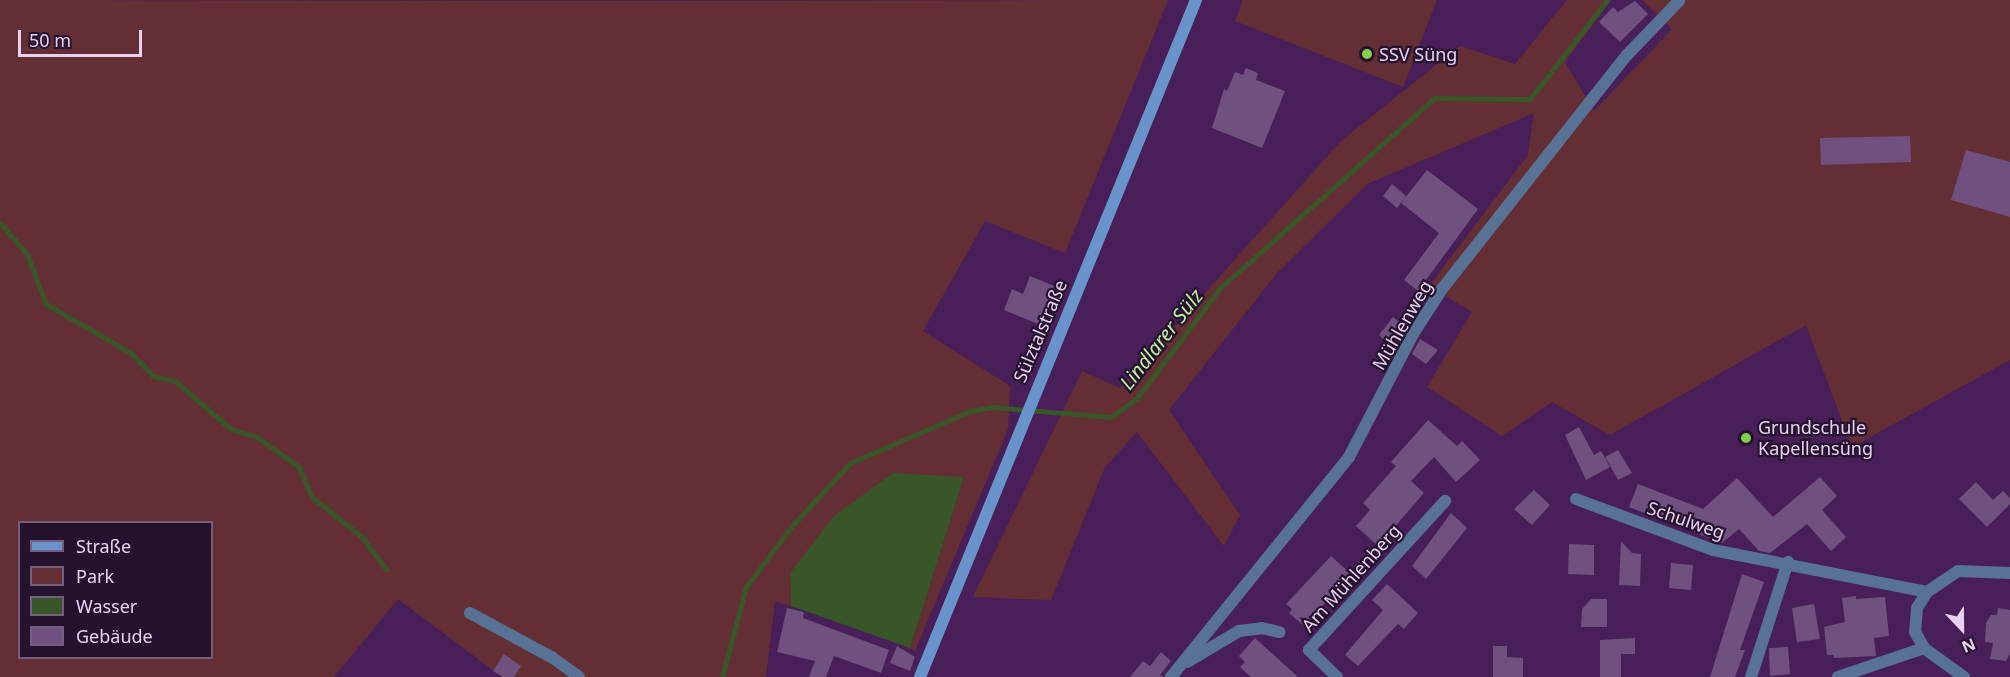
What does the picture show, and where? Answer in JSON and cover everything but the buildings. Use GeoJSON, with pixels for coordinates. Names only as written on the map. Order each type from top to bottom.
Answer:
{"type":"FeatureCollection","features":[{"type":"Feature","properties":{"kind":"main road","name":"Sülztalstraße"},"geometry":{"type":"LineString","coordinates":[[920,677],[1034,392],[1196,0]]}},
{"type":"Feature","properties":{"kind":"street","name":"Mühlenweg"},"geometry":{"type":"LineString","coordinates":[[1171,677],[1349,457],[1413,334],[1442,289],[1627,55],[1679,1]]}},
{"type":"Feature","properties":{"kind":"street","name":"Schulweg"},"geometry":{"type":"LineString","coordinates":[[1576,499],[1713,550],[1769,563],[1788,562],[1927,592]]}},
{"type":"Feature","properties":{"kind":"street","name":"Am Mühlenberg"},"geometry":{"type":"LineString","coordinates":[[1337,677],[1309,650],[1444,501]]}},
{"type":"Feature","properties":{"kind":"street"},"geometry":{"type":"LineString","coordinates":[[1750,677],[1788,562]]}},
{"type":"Feature","properties":{"kind":"street"},"geometry":{"type":"LineString","coordinates":[[1964,677],[1924,648],[1915,632],[1917,608],[1927,592],[1958,571],[2010,573]]}},
{"type":"Feature","properties":{"kind":"street"},"geometry":{"type":"LineString","coordinates":[[470,614],[553,658],[579,677]]}},
{"type":"Feature","properties":{"kind":"street","name":"Am Mühlenberg"},"geometry":{"type":"LineString","coordinates":[[1181,664],[1239,630],[1262,628],[1280,632]]}},
{"type":"Feature","properties":{"kind":"street"},"geometry":{"type":"LineString","coordinates":[[1838,677],[1924,648]]}},
{"type":"Feature","properties":{"kind":"green space"},"geometry":{"type":"Polygon","coordinates":[[[0,0],[1168,0],[1065,253],[985,221],[923,331],[1010,386],[1008,429],[915,651],[910,648],[964,477],[790,573],[791,606],[775,601],[766,677],[502,677],[398,599],[334,677],[0,677],[0,0]]]}},
{"type":"Feature","properties":{"kind":"green space","name":"SSV Süng"},"geometry":{"type":"Polygon","coordinates":[[[1243,0],[1437,0],[1403,87],[1235,21],[1243,0]]]}},
{"type":"Feature","properties":{"kind":"green space"},"geometry":{"type":"Polygon","coordinates":[[[1567,0],[1611,0],[1565,62],[1594,111],[1672,29],[1642,0],[2010,0],[2010,360],[1852,447],[1806,325],[1610,435],[1552,402],[1502,436],[1427,387],[1472,312],[1429,286],[1528,155],[1534,113],[1367,184],[1277,273],[1169,410],[1240,515],[1224,546],[1137,432],[1105,467],[1051,600],[973,597],[1082,371],[1120,388],[1341,141],[1460,46],[1515,64],[1567,0]]]}},
{"type":"Feature","properties":{"kind":"water"},"geometry":{"type":"Polygon","coordinates":[[[893,473],[964,477],[910,648],[791,606],[790,573],[834,516],[893,473]]]}},
{"type":"Feature","properties":{"kind":"waterway","name":"Lindlarer Sülz"},"geometry":{"type":"LineString","coordinates":[[722,677],[746,587],[791,527],[850,463],[970,411],[992,407],[1111,417],[1137,398],[1219,289],[1434,98],[1530,99],[1607,0]]}},
{"type":"Feature","properties":{"kind":"waterway"},"geometry":{"type":"LineString","coordinates":[[0,223],[27,254],[46,304],[131,353],[153,376],[175,381],[231,429],[257,437],[299,467],[312,497],[362,537],[386,569]]}},
{"type":"Feature","properties":{"kind":"place","name":"SSV Süng"},"geometry":{"type":"Point","coordinates":[1367,54]}},
{"type":"Feature","properties":{"kind":"place","name":"Grundschule Kapellensüng"},"geometry":{"type":"Point","coordinates":[1746,438]}}]}
